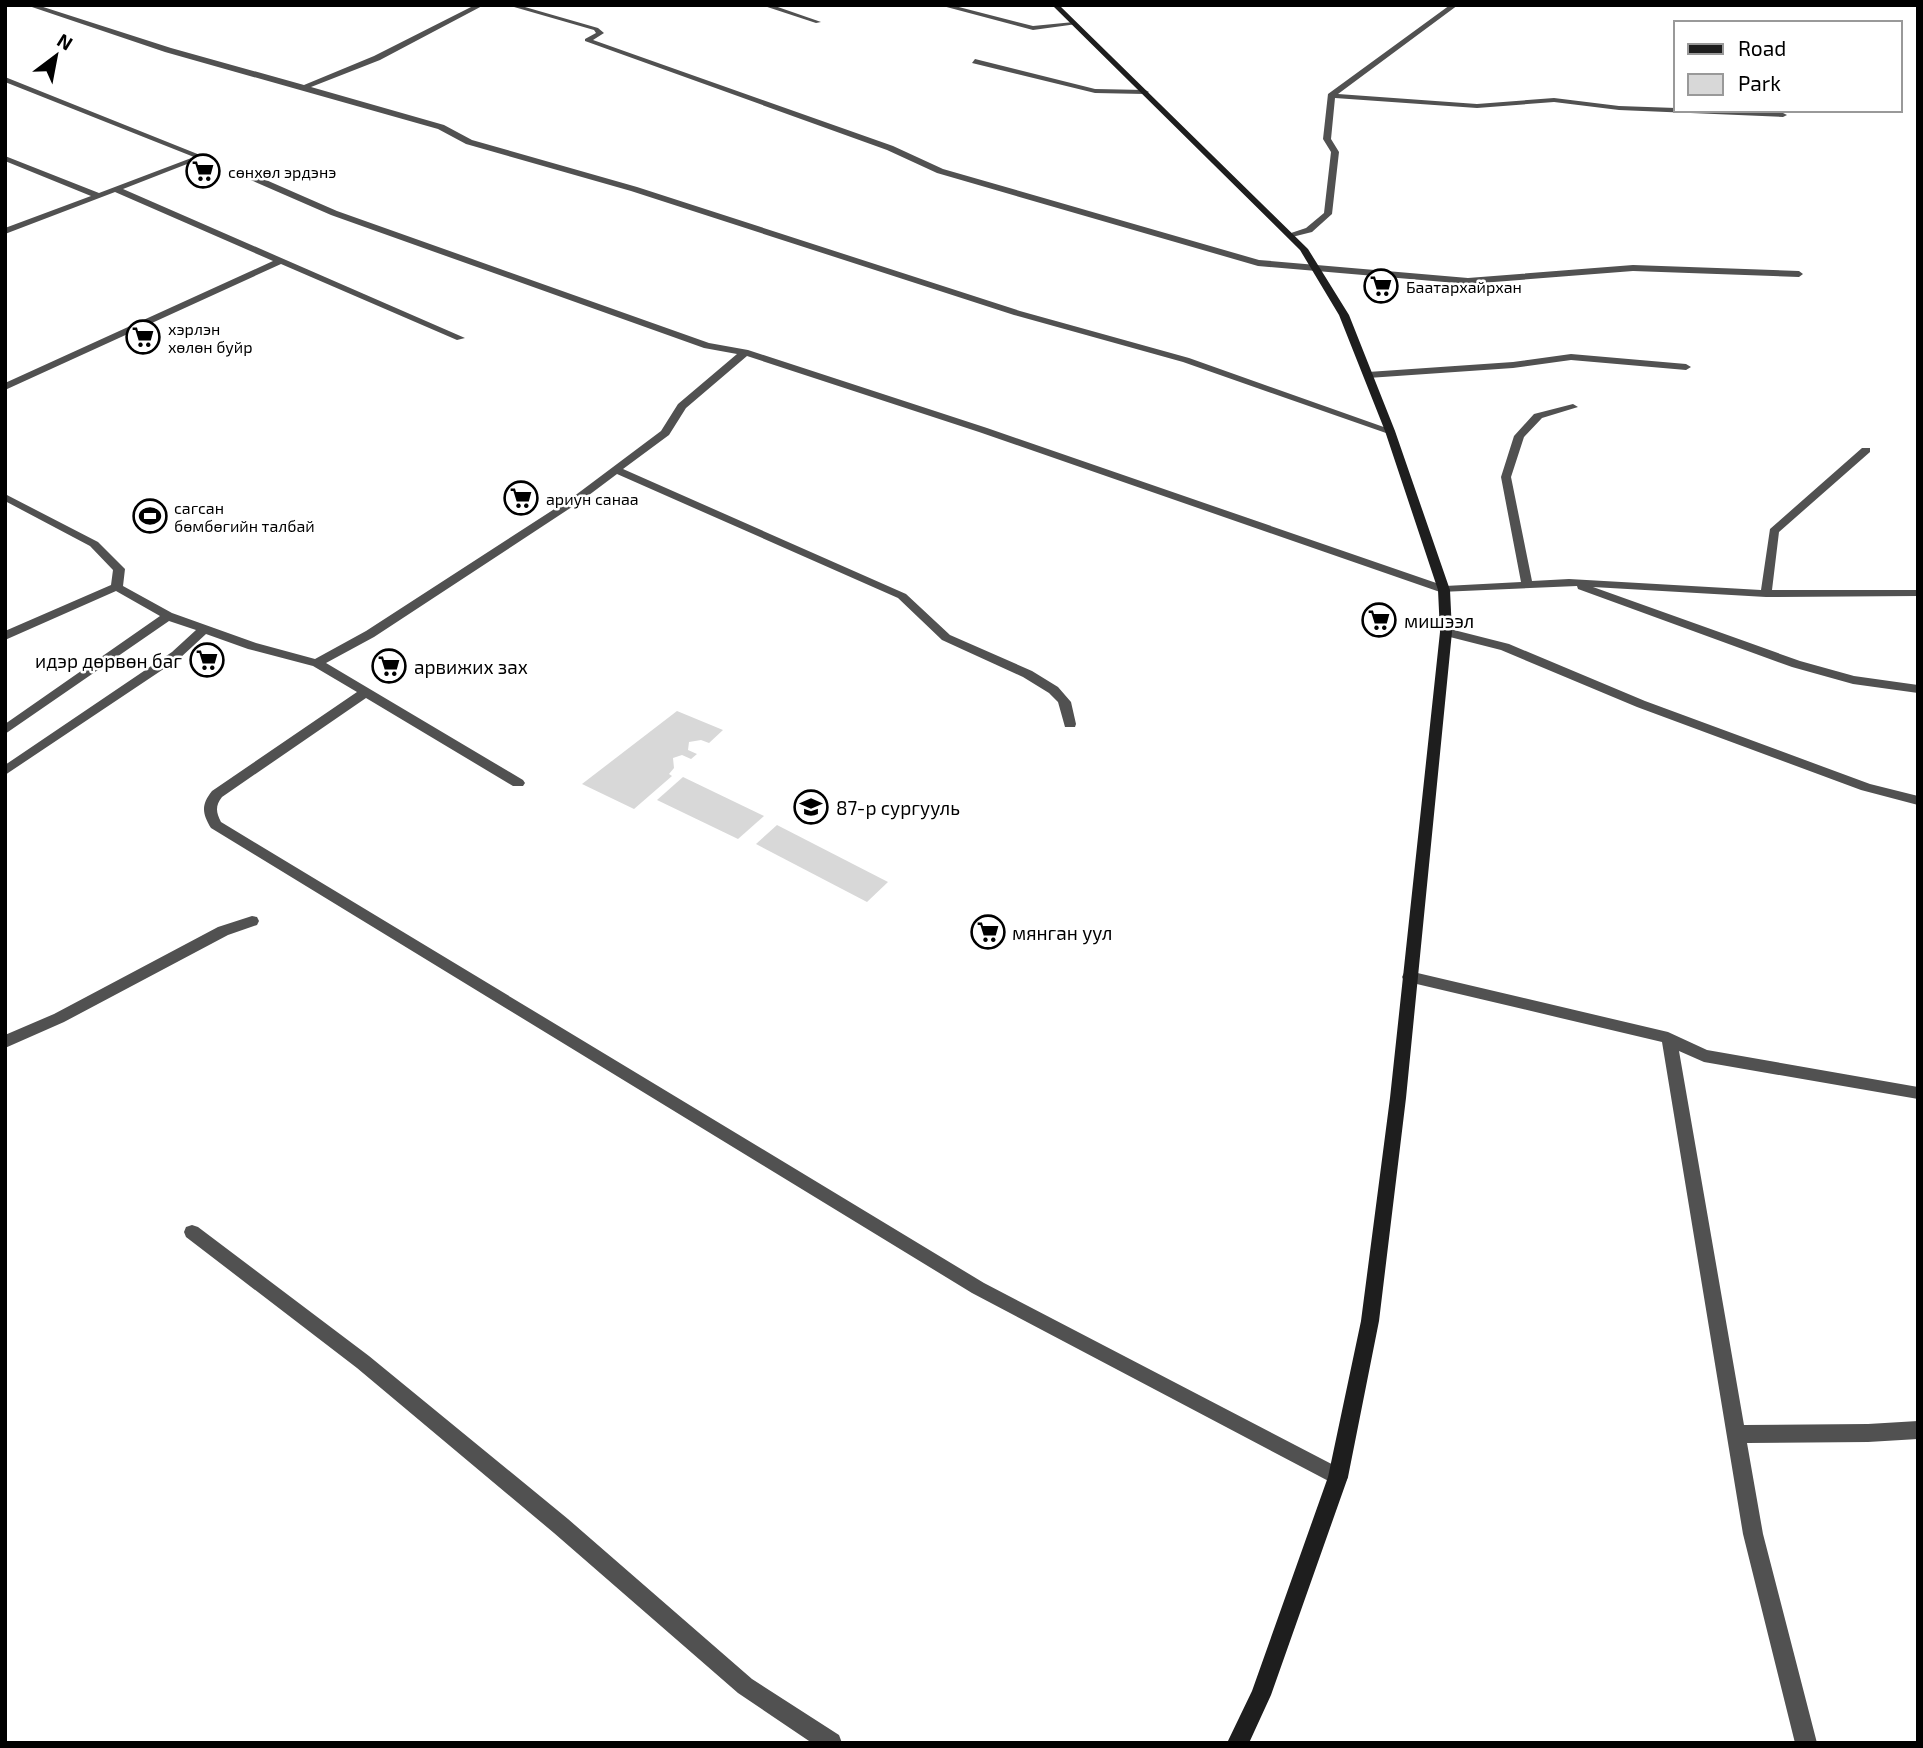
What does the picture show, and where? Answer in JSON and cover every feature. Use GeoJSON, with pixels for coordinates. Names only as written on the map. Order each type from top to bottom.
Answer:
{"type":"FeatureCollection","features":[{"type":"Feature","properties":{"kind":"street"},"geometry":{"type":"LineString","coordinates":[[29,5],[168,50],[408,116],[441,127],[469,142],[634,189],[1017,313],[1175,356],[1390,431]]}},
{"type":"Feature","properties":{"kind":"street"},"geometry":{"type":"LineString","coordinates":[[303,88],[377,58],[481,5]]}},
{"type":"Feature","properties":{"kind":"street"},"geometry":{"type":"LineString","coordinates":[[510,5],[596,29],[601,33],[587,40],[890,148],[940,171],[1258,263],[1468,281],[1633,268],[1799,274]]}},
{"type":"Feature","properties":{"kind":"street"},"geometry":{"type":"LineString","coordinates":[[764,5],[818,22]]}},
{"type":"Feature","properties":{"kind":"street"},"geometry":{"type":"LineString","coordinates":[[942,5],[1033,28],[1074,24]]}},
{"type":"Feature","properties":{"kind":"street"},"geometry":{"type":"LineString","coordinates":[[1055,5],[1304,249],[1344,316],[1390,431],[1444,590],[1446,632],[1398,1098],[1370,1321],[1338,1477],[1261,1695],[1238,1743]]}},
{"type":"Feature","properties":{"kind":"street"},"geometry":{"type":"LineString","coordinates":[[1291,236],[1309,230],[1328,214],[1335,152],[1327,139],[1331,96],[1455,5]]}},
{"type":"Feature","properties":{"kind":"street"},"geometry":{"type":"LineString","coordinates":[[975,61],[1095,91],[1145,92]]}},
{"type":"Feature","properties":{"kind":"street"},"geometry":{"type":"LineString","coordinates":[[5,79],[201,157],[5,231]]}},
{"type":"Feature","properties":{"kind":"street"},"geometry":{"type":"LineString","coordinates":[[1331,96],[1477,106],[1555,100],[1619,108],[1674,110]]}},
{"type":"Feature","properties":{"kind":"street"},"geometry":{"type":"LineString","coordinates":[[1713,112],[1783,115]]}},
{"type":"Feature","properties":{"kind":"street"},"geometry":{"type":"LineString","coordinates":[[5,158],[97,195]]}},
{"type":"Feature","properties":{"kind":"street"},"geometry":{"type":"LineString","coordinates":[[249,176],[334,213],[706,346],[745,352],[983,430],[1444,590],[1569,582],[1766,594],[1918,593]]}},
{"type":"Feature","properties":{"kind":"street"},"geometry":{"type":"LineString","coordinates":[[115,189],[460,338]]}},
{"type":"Feature","properties":{"kind":"street"},"geometry":{"type":"LineString","coordinates":[[5,387],[282,260]]}},
{"type":"Feature","properties":{"kind":"street"},"geometry":{"type":"LineString","coordinates":[[317,663],[370,634],[524,534],[615,470],[665,433],[682,406],[745,352]]}},
{"type":"Feature","properties":{"kind":"street"},"geometry":{"type":"LineString","coordinates":[[1368,375],[1513,365],[1571,357],[1686,367]]}},
{"type":"Feature","properties":{"kind":"street"},"geometry":{"type":"LineString","coordinates":[[1527,583],[1506,477],[1519,436],[1538,416],[1573,407]]}},
{"type":"Feature","properties":{"kind":"street"},"geometry":{"type":"LineString","coordinates":[[1766,594],[1774,531],[1866,450]]}},
{"type":"Feature","properties":{"kind":"street"},"geometry":{"type":"LineString","coordinates":[[615,470],[902,596],[922,613],[929,626],[954,642],[1046,685],[1065,700],[1070,724]]}},
{"type":"Feature","properties":{"kind":"street"},"geometry":{"type":"LineString","coordinates":[[5,497],[94,544],[119,569],[117,587]]}},
{"type":"Feature","properties":{"kind":"street"},"geometry":{"type":"LineString","coordinates":[[1569,582],[1620,603],[1796,664],[1853,680],[1918,688]]}},
{"type":"Feature","properties":{"kind":"street"},"geometry":{"type":"LineString","coordinates":[[117,587],[168,616],[252,646],[317,663],[518,783]]}},
{"type":"Feature","properties":{"kind":"street"},"geometry":{"type":"LineString","coordinates":[[5,636],[117,587]]}},
{"type":"Feature","properties":{"kind":"street"},"geometry":{"type":"LineString","coordinates":[[5,730],[168,616]]}},
{"type":"Feature","properties":{"kind":"street"},"geometry":{"type":"LineString","coordinates":[[5,771],[176,654],[204,629]]}},
{"type":"Feature","properties":{"kind":"street"},"geometry":{"type":"LineString","coordinates":[[1446,632],[1505,647],[1641,704],[1866,787],[1918,802]]}},
{"type":"Feature","properties":{"kind":"street"},"geometry":{"type":"LineString","coordinates":[[366,692],[217,794],[210,802],[208,812],[216,825],[978,1288],[1338,1477]]}},
{"type":"Feature","properties":{"kind":"street"},"geometry":{"type":"LineString","coordinates":[[5,1042],[60,1018],[223,931],[252,921]]}},
{"type":"Feature","properties":{"kind":"street"},"geometry":{"type":"LineString","coordinates":[[1409,977],[1668,1038],[1704,1056],[1918,1093]]}},
{"type":"Feature","properties":{"kind":"street"},"geometry":{"type":"LineString","coordinates":[[1668,1038],[1753,1534],[1806,1743]]}},
{"type":"Feature","properties":{"kind":"street"},"geometry":{"type":"LineString","coordinates":[[192,1232],[363,1362],[561,1526],[745,1686],[831,1743]]}},
{"type":"Feature","properties":{"kind":"street"},"geometry":{"type":"LineString","coordinates":[[1737,1433],[1868,1433],[1918,1430]]}},
{"type":"Feature","properties":{"kind":"green space"},"geometry":{"type":"Polygon","coordinates":[[[677,711],[723,730],[709,743],[701,740],[689,742],[688,750],[697,754],[691,759],[682,755],[673,758],[674,768],[669,774],[672,776],[634,809],[582,784],[677,711]]]}},
{"type":"Feature","properties":{"kind":"green space"},"geometry":{"type":"Polygon","coordinates":[[[683,777],[764,816],[738,839],[657,800],[683,777]]]}},
{"type":"Feature","properties":{"kind":"green space"},"geometry":{"type":"Polygon","coordinates":[[[777,825],[888,882],[867,902],[756,844],[777,825]]]}},
{"type":"Feature","properties":{"kind":"place","name":"сөнхөл эрдэнэ"},"geometry":{"type":"Point","coordinates":[203,171]}},
{"type":"Feature","properties":{"kind":"place","name":"Баатархайрхан"},"geometry":{"type":"Point","coordinates":[1381,286]}},
{"type":"Feature","properties":{"kind":"place","name":"хэрлэн хөлөн буйр"},"geometry":{"type":"Point","coordinates":[143,337]}},
{"type":"Feature","properties":{"kind":"place","name":"ариун санаа"},"geometry":{"type":"Point","coordinates":[521,498]}},
{"type":"Feature","properties":{"kind":"place","name":"сагсан бөмбөгийн талбай"},"geometry":{"type":"Point","coordinates":[150,516]}},
{"type":"Feature","properties":{"kind":"place","name":"мишээл"},"geometry":{"type":"Point","coordinates":[1379,620]}},
{"type":"Feature","properties":{"kind":"place","name":"идэр дөрвөн баг"},"geometry":{"type":"Point","coordinates":[207,660]}},
{"type":"Feature","properties":{"kind":"place","name":"арвижих зах"},"geometry":{"type":"Point","coordinates":[389,666]}},
{"type":"Feature","properties":{"kind":"place","name":"87-р сургууль"},"geometry":{"type":"Point","coordinates":[811,807]}},
{"type":"Feature","properties":{"kind":"place","name":"мянган уул"},"geometry":{"type":"Point","coordinates":[988,932]}}]}
